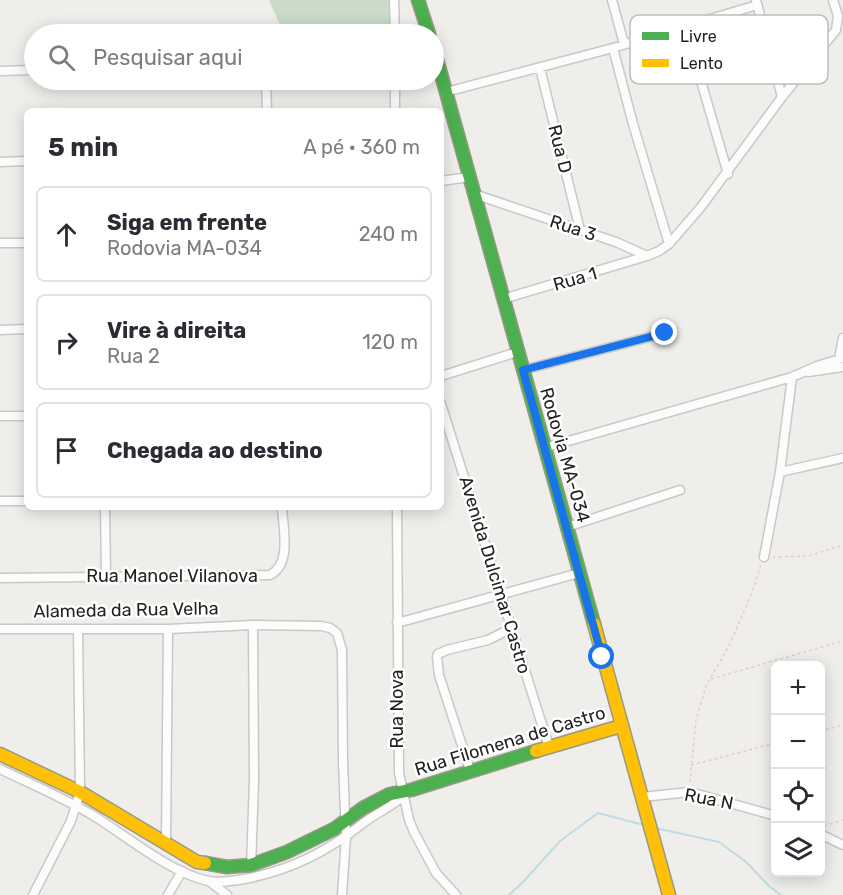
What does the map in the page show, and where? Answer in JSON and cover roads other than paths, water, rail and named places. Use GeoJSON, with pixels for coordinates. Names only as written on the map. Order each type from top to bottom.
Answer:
{"type":"FeatureCollection","features":[{"type":"Feature","properties":{"kind":"main road"},"geometry":{"type":"LineString","coordinates":[[418,0],[426,24]]}},
{"type":"Feature","properties":{"kind":"main road","name":"Rodovia MA-034"},"geometry":{"type":"LineString","coordinates":[[444,85],[669,895]]}},
{"type":"Feature","properties":{"kind":"main road","name":"Rua Filomena de Castro"},"geometry":{"type":"LineString","coordinates":[[405,793],[470,770],[621,726]]}},
{"type":"Feature","properties":{"kind":"main road"},"geometry":{"type":"LineString","coordinates":[[0,754],[80,792],[197,862],[211,866],[251,865],[286,852],[346,822],[373,801],[405,793]]}},
{"type":"Feature","properties":{"kind":"street"},"geometry":{"type":"LineString","coordinates":[[394,0],[395,24]]}},
{"type":"Feature","properties":{"kind":"street"},"geometry":{"type":"LineString","coordinates":[[612,0],[624,44]]}},
{"type":"Feature","properties":{"kind":"street"},"geometry":{"type":"LineString","coordinates":[[828,40],[836,30],[838,16],[833,0]]}},
{"type":"Feature","properties":{"kind":"street"},"geometry":{"type":"LineString","coordinates":[[718,15],[756,2]]}},
{"type":"Feature","properties":{"kind":"street"},"geometry":{"type":"LineString","coordinates":[[446,92],[630,42]]}},
{"type":"Feature","properties":{"kind":"street"},"geometry":{"type":"LineString","coordinates":[[613,48],[669,244]]}},
{"type":"Feature","properties":{"kind":"street","name":"Rua D"},"geometry":{"type":"LineString","coordinates":[[540,68],[580,231]]}},
{"type":"Feature","properties":{"kind":"street"},"geometry":{"type":"LineString","coordinates":[[0,71],[24,70]]}},
{"type":"Feature","properties":{"kind":"street"},"geometry":{"type":"LineString","coordinates":[[702,84],[728,174]]}},
{"type":"Feature","properties":{"kind":"street"},"geometry":{"type":"LineString","coordinates":[[778,84],[782,97]]}},
{"type":"Feature","properties":{"kind":"street"},"geometry":{"type":"LineString","coordinates":[[647,256],[669,244],[728,174],[792,84]]}},
{"type":"Feature","properties":{"kind":"street"},"geometry":{"type":"LineString","coordinates":[[266,90],[267,108]]}},
{"type":"Feature","properties":{"kind":"street"},"geometry":{"type":"LineString","coordinates":[[395,90],[395,108]]}},
{"type":"Feature","properties":{"kind":"street"},"geometry":{"type":"LineString","coordinates":[[0,162],[24,161]]}},
{"type":"Feature","properties":{"kind":"street"},"geometry":{"type":"LineString","coordinates":[[444,181],[469,177]]}},
{"type":"Feature","properties":{"kind":"street","name":"Rua 3"},"geometry":{"type":"LineString","coordinates":[[474,194],[632,248],[647,256]]}},
{"type":"Feature","properties":{"kind":"street"},"geometry":{"type":"LineString","coordinates":[[0,243],[24,243]]}},
{"type":"Feature","properties":{"kind":"street","name":"Rua 1"},"geometry":{"type":"LineString","coordinates":[[502,299],[647,256]]}},
{"type":"Feature","properties":{"kind":"street"},"geometry":{"type":"LineString","coordinates":[[0,330],[24,329]]}},
{"type":"Feature","properties":{"kind":"street"},"geometry":{"type":"LineString","coordinates":[[523,370],[665,333]]}},
{"type":"Feature","properties":{"kind":"street"},"geometry":{"type":"LineString","coordinates":[[544,448],[792,376],[817,366],[842,361],[843,338]]}},
{"type":"Feature","properties":{"kind":"street"},"geometry":{"type":"LineString","coordinates":[[444,375],[517,352]]}},
{"type":"Feature","properties":{"kind":"street"},"geometry":{"type":"LineString","coordinates":[[764,557],[780,472],[792,376]]}},
{"type":"Feature","properties":{"kind":"street","name":"Avenida Dulcimar Castro"},"geometry":{"type":"LineString","coordinates":[[444,414],[549,747]]}},
{"type":"Feature","properties":{"kind":"street"},"geometry":{"type":"LineString","coordinates":[[0,416],[24,416]]}},
{"type":"Feature","properties":{"kind":"street"},"geometry":{"type":"LineString","coordinates":[[780,472],[843,458]]}},
{"type":"Feature","properties":{"kind":"street"},"geometry":{"type":"LineString","coordinates":[[567,527],[680,490]]}},
{"type":"Feature","properties":{"kind":"street"},"geometry":{"type":"LineString","coordinates":[[0,501],[24,501]]}},
{"type":"Feature","properties":{"kind":"street"},"geometry":{"type":"LineString","coordinates":[[105,510],[106,576]]}},
{"type":"Feature","properties":{"kind":"street","name":"Rua Manoel Vilanova"},"geometry":{"type":"LineString","coordinates":[[0,578],[270,575],[277,572],[284,560],[282,510]]}},
{"type":"Feature","properties":{"kind":"street","name":"Rua Nova"},"geometry":{"type":"LineString","coordinates":[[397,510],[398,757],[409,820],[436,873],[456,895]]}},
{"type":"Feature","properties":{"kind":"street"},"geometry":{"type":"LineString","coordinates":[[397,623],[579,573]]}},
{"type":"Feature","properties":{"kind":"street"},"geometry":{"type":"LineString","coordinates":[[250,878],[254,780],[253,625]]}},
{"type":"Feature","properties":{"kind":"street","name":"Alameda da Rua Velha"},"geometry":{"type":"LineString","coordinates":[[0,629],[168,629],[253,625],[321,626],[334,629],[342,650],[346,822],[342,895]]}},
{"type":"Feature","properties":{"kind":"street"},"geometry":{"type":"LineString","coordinates":[[33,895],[77,807],[80,792],[78,629]]}},
{"type":"Feature","properties":{"kind":"street"},"geometry":{"type":"LineString","coordinates":[[166,844],[168,629]]}},
{"type":"Feature","properties":{"kind":"street"},"geometry":{"type":"LineString","coordinates":[[470,770],[439,675],[436,658],[438,654],[447,650],[488,640],[510,629]]}},
{"type":"Feature","properties":{"kind":"street"},"geometry":{"type":"LineString","coordinates":[[0,769],[77,807],[182,871],[208,881],[227,895]]}},
{"type":"Feature","properties":{"kind":"street","name":"Rua N"},"geometry":{"type":"LineString","coordinates":[[642,797],[690,792],[771,815]]}},
{"type":"Feature","properties":{"kind":"street"},"geometry":{"type":"LineString","coordinates":[[208,881],[230,882],[288,868],[346,837],[405,793]]}},
{"type":"Feature","properties":{"kind":"street"},"geometry":{"type":"LineString","coordinates":[[825,836],[843,845]]}},
{"type":"Feature","properties":{"kind":"street"},"geometry":{"type":"LineString","coordinates":[[168,895],[182,871]]}},
{"type":"Feature","properties":{"kind":"waterway"},"geometry":{"type":"LineString","coordinates":[[509,895],[560,841],[598,813],[644,825]]}},
{"type":"Feature","properties":{"kind":"waterway"},"geometry":{"type":"LineString","coordinates":[[655,828],[719,842],[746,862],[781,895]]}}]}
